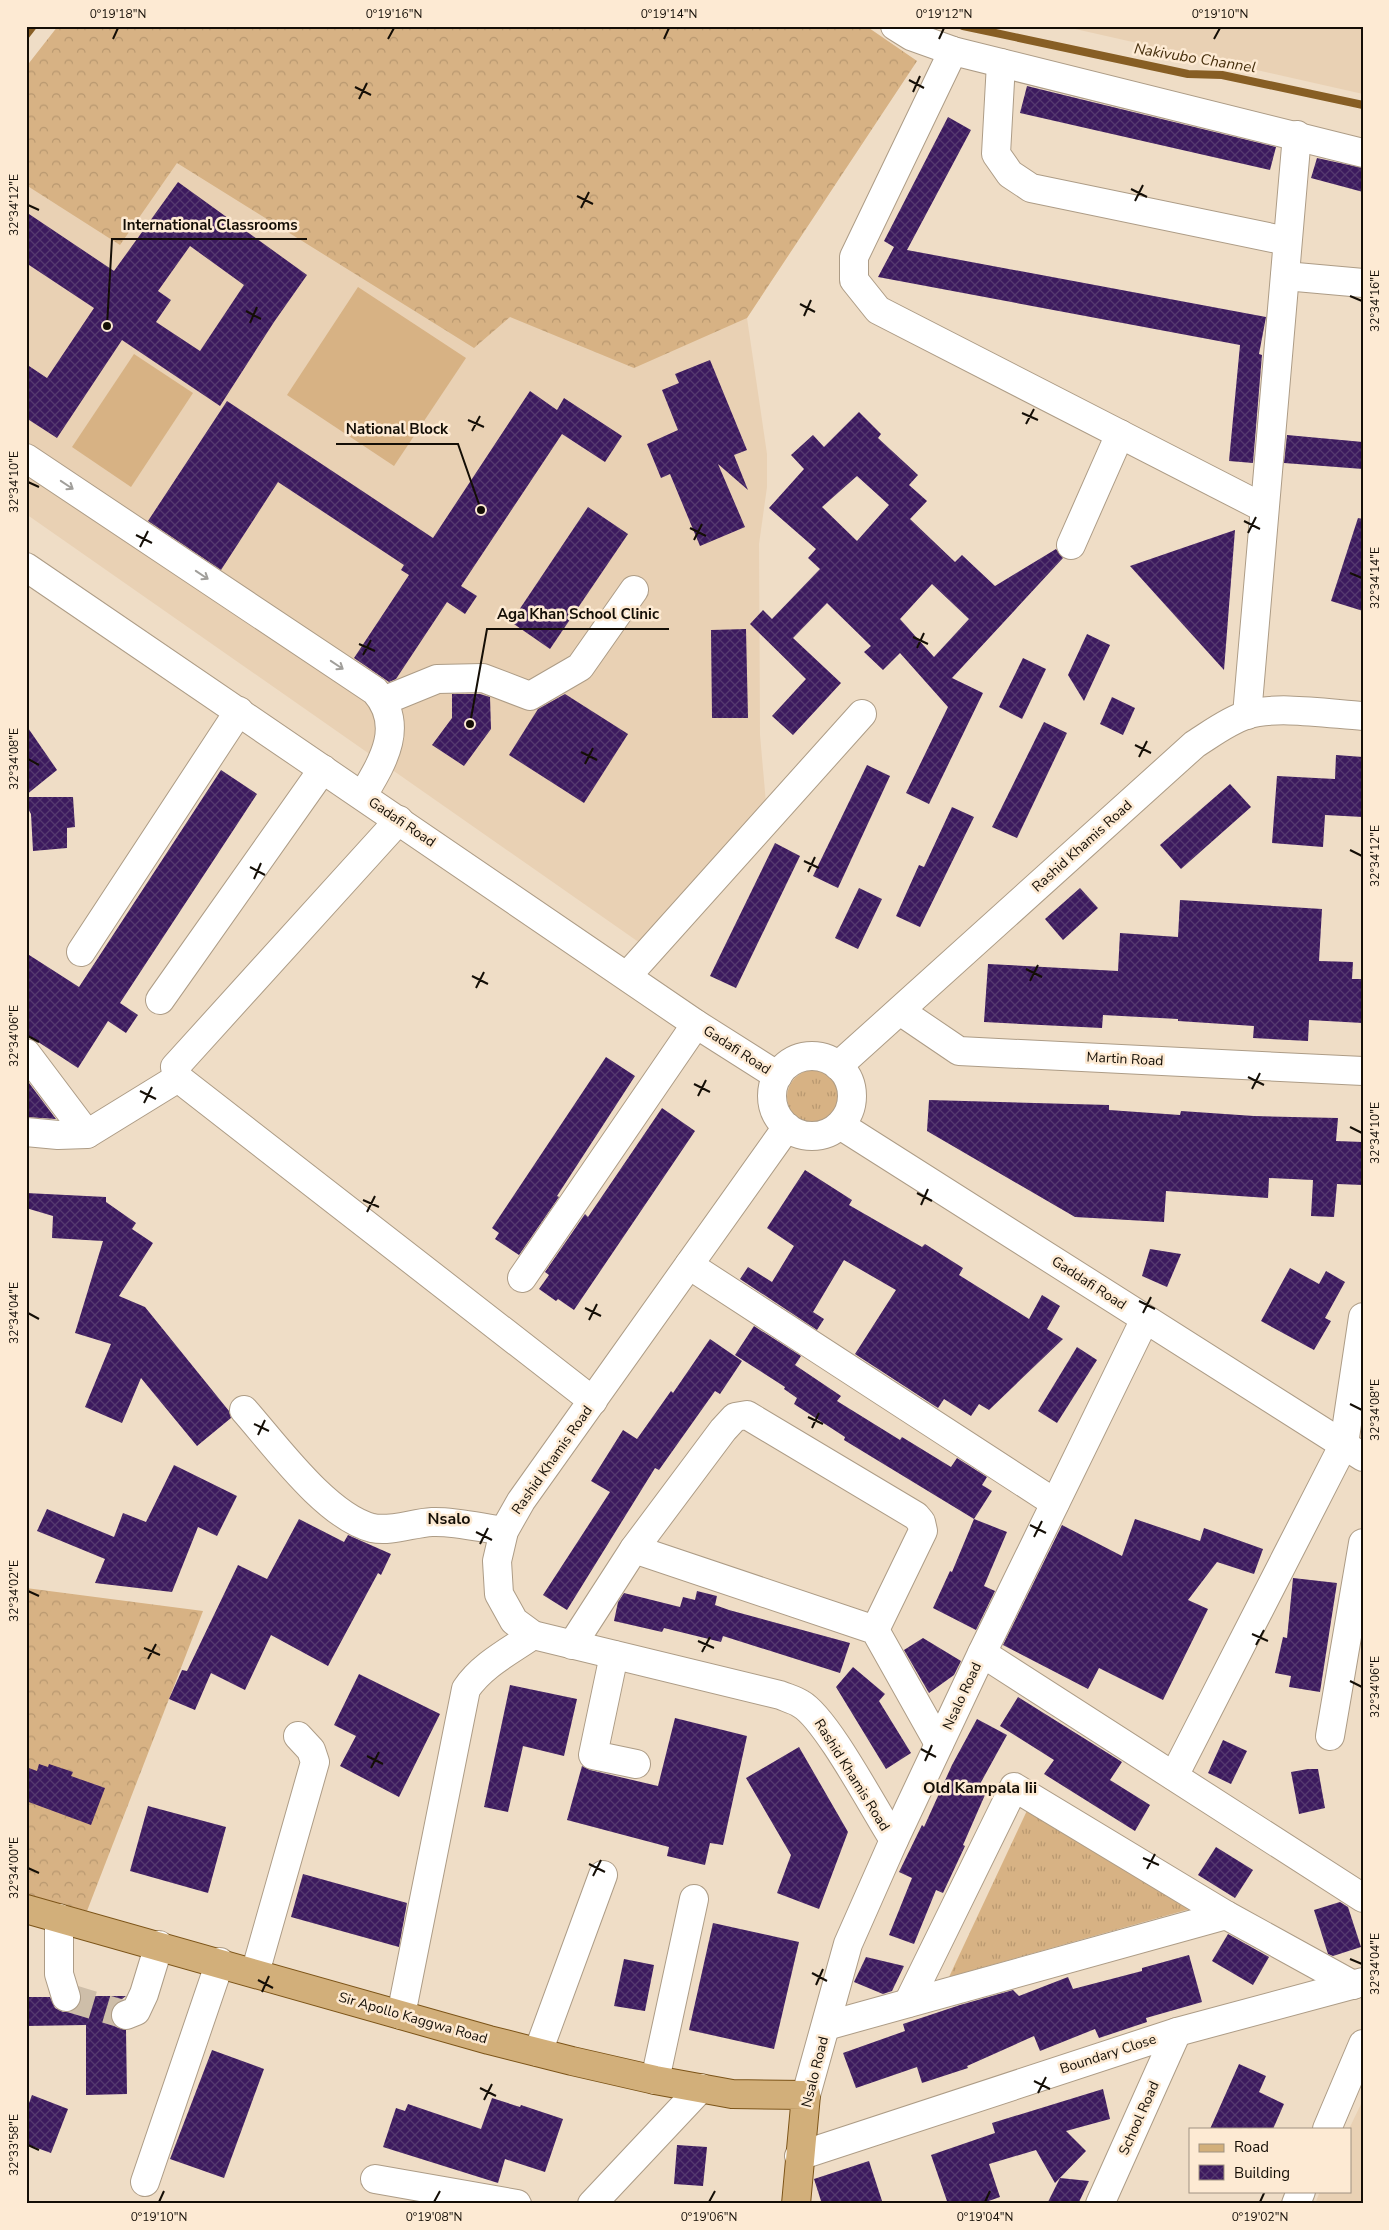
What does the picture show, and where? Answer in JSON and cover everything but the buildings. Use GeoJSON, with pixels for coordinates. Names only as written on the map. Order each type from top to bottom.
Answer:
{"type":"FeatureCollection","features":[{"type":"Feature","properties":{"kind":"main road","name":"Sir Apollo Kaggwa Road"},"geometry":{"type":"LineString","coordinates":[[26,1909],[220,1962],[401,2015],[538,2052],[655,2080],[732,2094],[806,2095]]}},
{"type":"Feature","properties":{"kind":"main road","name":"Nsalo Road"},"geometry":{"type":"LineString","coordinates":[[796,2204],[806,2095]]}},
{"type":"Feature","properties":{"kind":"street"},"geometry":{"type":"LineString","coordinates":[[895,26],[912,36],[954,51],[1363,153]]}},
{"type":"Feature","properties":{"kind":"street"},"geometry":{"type":"LineString","coordinates":[[954,51],[854,256],[854,280],[878,310],[1264,508]]}},
{"type":"Feature","properties":{"kind":"street"},"geometry":{"type":"LineString","coordinates":[[1001,63],[996,154],[1010,174],[1031,188],[1287,241]]}},
{"type":"Feature","properties":{"kind":"street"},"geometry":{"type":"LineString","coordinates":[[1247,715],[1296,135]]}},
{"type":"Feature","properties":{"kind":"street"},"geometry":{"type":"LineString","coordinates":[[1284,276],[1363,284]]}},
{"type":"Feature","properties":{"kind":"street"},"geometry":{"type":"LineString","coordinates":[[1071,545],[1120,434]]}},
{"type":"Feature","properties":{"kind":"street"},"geometry":{"type":"LineString","coordinates":[[26,458],[376,691],[383,701],[389,720],[389,742],[385,757],[363,795]]}},
{"type":"Feature","properties":{"kind":"street","name":"Gadafi Road"},"geometry":{"type":"LineString","coordinates":[[26,567],[363,795],[696,1024],[778,1076]]}},
{"type":"Feature","properties":{"kind":"street"},"geometry":{"type":"LineString","coordinates":[[383,701],[437,680],[483,678],[530,696],[580,667],[634,590]]}},
{"type":"Feature","properties":{"kind":"street"},"geometry":{"type":"LineString","coordinates":[[81,952],[239,711]]}},
{"type":"Feature","properties":{"kind":"street","name":"Rashid Khamis Road"},"geometry":{"type":"LineString","coordinates":[[838,1066],[1195,744],[1221,727],[1247,715],[1274,711],[1363,716]]}},
{"type":"Feature","properties":{"kind":"street"},"geometry":{"type":"LineString","coordinates":[[627,976],[862,714]]}},
{"type":"Feature","properties":{"kind":"street"},"geometry":{"type":"LineString","coordinates":[[160,1000],[323,769]]}},
{"type":"Feature","properties":{"kind":"street"},"geometry":{"type":"LineString","coordinates":[[399,820],[175,1067],[178,1078],[593,1401]]}},
{"type":"Feature","properties":{"kind":"street","name":"Martin Road"},"geometry":{"type":"LineString","coordinates":[[900,1011],[959,1051],[1363,1071]]}},
{"type":"Feature","properties":{"kind":"street"},"geometry":{"type":"LineString","coordinates":[[522,1278],[696,1024]]}},
{"type":"Feature","properties":{"kind":"street"},"geometry":{"type":"LineString","coordinates":[[26,1053],[86,1134]]}},
{"type":"Feature","properties":{"kind":"street"},"geometry":{"type":"LineString","coordinates":[[820,1057],[838,1066],[848,1079],[852,1094],[849,1111],[840,1125],[832,1131],[814,1136],[795,1132],[780,1119],[772,1098],[778,1076],[784,1069],[801,1058],[820,1057]]}},
{"type":"Feature","properties":{"kind":"street"},"geometry":{"type":"LineString","coordinates":[[26,1132],[58,1135],[86,1134],[178,1078]]}},
{"type":"Feature","properties":{"kind":"street","name":"Gaddafi Road"},"geometry":{"type":"LineString","coordinates":[[840,1125],[1354,1451]]}},
{"type":"Feature","properties":{"kind":"street","name":"Rashid Khamis Road"},"geometry":{"type":"LineString","coordinates":[[787,1127],[521,1501],[504,1531],[497,1561],[500,1594],[514,1621],[533,1635],[780,1695],[802,1704],[815,1716],[831,1738],[894,1840]]}},
{"type":"Feature","properties":{"kind":"street"},"geometry":{"type":"LineString","coordinates":[[689,1265],[1055,1503]]}},
{"type":"Feature","properties":{"kind":"street"},"geometry":{"type":"LineString","coordinates":[[1174,1776],[1354,1451],[1363,1317]]}},
{"type":"Feature","properties":{"kind":"street","name":"Nsalo Road"},"geometry":{"type":"LineString","coordinates":[[806,2095],[848,1944],[894,1840],[982,1653],[1145,1319]]}},
{"type":"Feature","properties":{"kind":"street"},"geometry":{"type":"LineString","coordinates":[[244,1410],[317,1493],[337,1510],[372,1528],[394,1528],[433,1522],[504,1531]]}},
{"type":"Feature","properties":{"kind":"street"},"geometry":{"type":"LineString","coordinates":[[572,1645],[634,1549],[723,1430],[735,1417],[747,1415],[916,1516],[921,1522],[923,1531],[875,1630]]}},
{"type":"Feature","properties":{"kind":"street"},"geometry":{"type":"LineString","coordinates":[[1330,1736],[1363,1543]]}},
{"type":"Feature","properties":{"kind":"street"},"geometry":{"type":"LineString","coordinates":[[634,1549],[875,1630],[939,1744]]}},
{"type":"Feature","properties":{"kind":"street"},"geometry":{"type":"LineString","coordinates":[[401,2015],[466,1689],[484,1668],[533,1635]]}},
{"type":"Feature","properties":{"kind":"street"},"geometry":{"type":"LineString","coordinates":[[982,1653],[1363,1898]]}},
{"type":"Feature","properties":{"kind":"street"},"geometry":{"type":"LineString","coordinates":[[614,1655],[593,1755],[636,1764]]}},
{"type":"Feature","properties":{"kind":"street"},"geometry":{"type":"LineString","coordinates":[[255,1973],[315,1762],[311,1750],[298,1736]]}},
{"type":"Feature","properties":{"kind":"street"},"geometry":{"type":"LineString","coordinates":[[908,2003],[1014,1787],[1282,1948],[1358,1983]]}},
{"type":"Feature","properties":{"kind":"street"},"geometry":{"type":"LineString","coordinates":[[538,2052],[603,1875]]}},
{"type":"Feature","properties":{"kind":"street"},"geometry":{"type":"LineString","coordinates":[[655,2080],[694,1899]]}},
{"type":"Feature","properties":{"kind":"street"},"geometry":{"type":"LineString","coordinates":[[826,2026],[1226,1915]]}},
{"type":"Feature","properties":{"kind":"street"},"geometry":{"type":"LineString","coordinates":[[59,1918],[59,1974],[66,1997]]}},
{"type":"Feature","properties":{"kind":"street"},"geometry":{"type":"LineString","coordinates":[[126,2015],[136,2011],[144,1994],[159,1945]]}},
{"type":"Feature","properties":{"kind":"street"},"geometry":{"type":"LineString","coordinates":[[145,2182],[220,1962]]}},
{"type":"Feature","properties":{"kind":"street","name":"Boundary Close"},"geometry":{"type":"LineString","coordinates":[[799,2156],[1177,2032],[1358,1983]]}},
{"type":"Feature","properties":{"kind":"street","name":"School Road"},"geometry":{"type":"LineString","coordinates":[[1100,2204],[1177,2032]]}},
{"type":"Feature","properties":{"kind":"street"},"geometry":{"type":"LineString","coordinates":[[1327,2128],[1363,2044]]}},
{"type":"Feature","properties":{"kind":"street"},"geometry":{"type":"LineString","coordinates":[[592,2204],[701,2088]]}},
{"type":"Feature","properties":{"kind":"street"},"geometry":{"type":"LineString","coordinates":[[375,2179],[517,2204]]}},
{"type":"Feature","properties":{"kind":"street"},"geometry":{"type":"LineString","coordinates":[[1296,2204],[1301,2192]]}},
{"type":"Feature","properties":{"kind":"shaded area"},"geometry":{"type":"Polygon","coordinates":[[[58,26],[866,26],[917,61],[747,318],[767,454],[767,487],[759,544],[760,735],[766,803],[640,943],[26,514],[26,67],[58,26]]]}},
{"type":"Feature","properties":{"kind":"shaded area"},"geometry":{"type":"Polygon","coordinates":[[[1062,26],[1363,26],[1363,94],[1062,26]]]}},
{"type":"Feature","properties":{"kind":"shaded area"},"geometry":{"type":"Polygon","coordinates":[[[1363,2100],[1363,2204],[1315,2204],[1320,2192],[1352,2192],[1352,2128],[1349,2128],[1363,2100]]]}},
{"type":"Feature","properties":{"kind":"green space"},"geometry":{"type":"Polygon","coordinates":[[[58,26],[866,26],[917,61],[747,318],[634,368],[510,317],[474,348],[177,163],[120,245],[26,185],[26,67],[58,26]]]}},
{"type":"Feature","properties":{"kind":"green space"},"geometry":{"type":"Polygon","coordinates":[[[358,287],[466,358],[394,466],[287,395],[358,287]]]}},
{"type":"Feature","properties":{"kind":"green space"},"geometry":{"type":"Polygon","coordinates":[[[134,354],[193,393],[131,487],[72,447],[134,354]]]}},
{"type":"Feature","properties":{"kind":"green space"},"geometry":{"type":"Polygon","coordinates":[[[814,1070],[824,1072],[833,1078],[839,1087],[841,1097],[839,1107],[833,1116],[824,1122],[814,1124],[804,1122],[795,1116],[789,1107],[787,1097],[789,1087],[795,1078],[804,1072],[814,1070]]]}},
{"type":"Feature","properties":{"kind":"green space"},"geometry":{"type":"Polygon","coordinates":[[[26,1588],[203,1611],[87,1911],[26,1894],[26,1588]]]}},
{"type":"Feature","properties":{"kind":"green space"},"geometry":{"type":"Polygon","coordinates":[[[1031,1802],[1204,1905],[949,1977],[1031,1802]]]}},
{"type":"Feature","properties":{"kind":"waterway"},"geometry":{"type":"LineString","coordinates":[[26,35],[33,26]]}},
{"type":"Feature","properties":{"kind":"waterway","name":"Nakivubo Channel"},"geometry":{"type":"LineString","coordinates":[[963,26],[1188,74],[1222,75],[1363,105]]}},
{"type":"Feature","properties":{"kind":"tunnel"},"geometry":{"type":"LineString","coordinates":[[66,1997],[126,2015]]}},
{"type":"Feature","properties":{"kind":"place","name":"International Classrooms"},"geometry":{"type":"Point","coordinates":[107,326]}},
{"type":"Feature","properties":{"kind":"place","name":"National Block"},"geometry":{"type":"Point","coordinates":[481,510]}},
{"type":"Feature","properties":{"kind":"place","name":"Aga Khan School Clinic"},"geometry":{"type":"Point","coordinates":[470,724]}},
{"type":"Feature","properties":{"kind":"district","name":"Nsalo"},"geometry":{"type":"Point","coordinates":[449,1519]}},
{"type":"Feature","properties":{"kind":"district","name":"Old Kampala Iii"},"geometry":{"type":"Point","coordinates":[980,1788]}}]}
